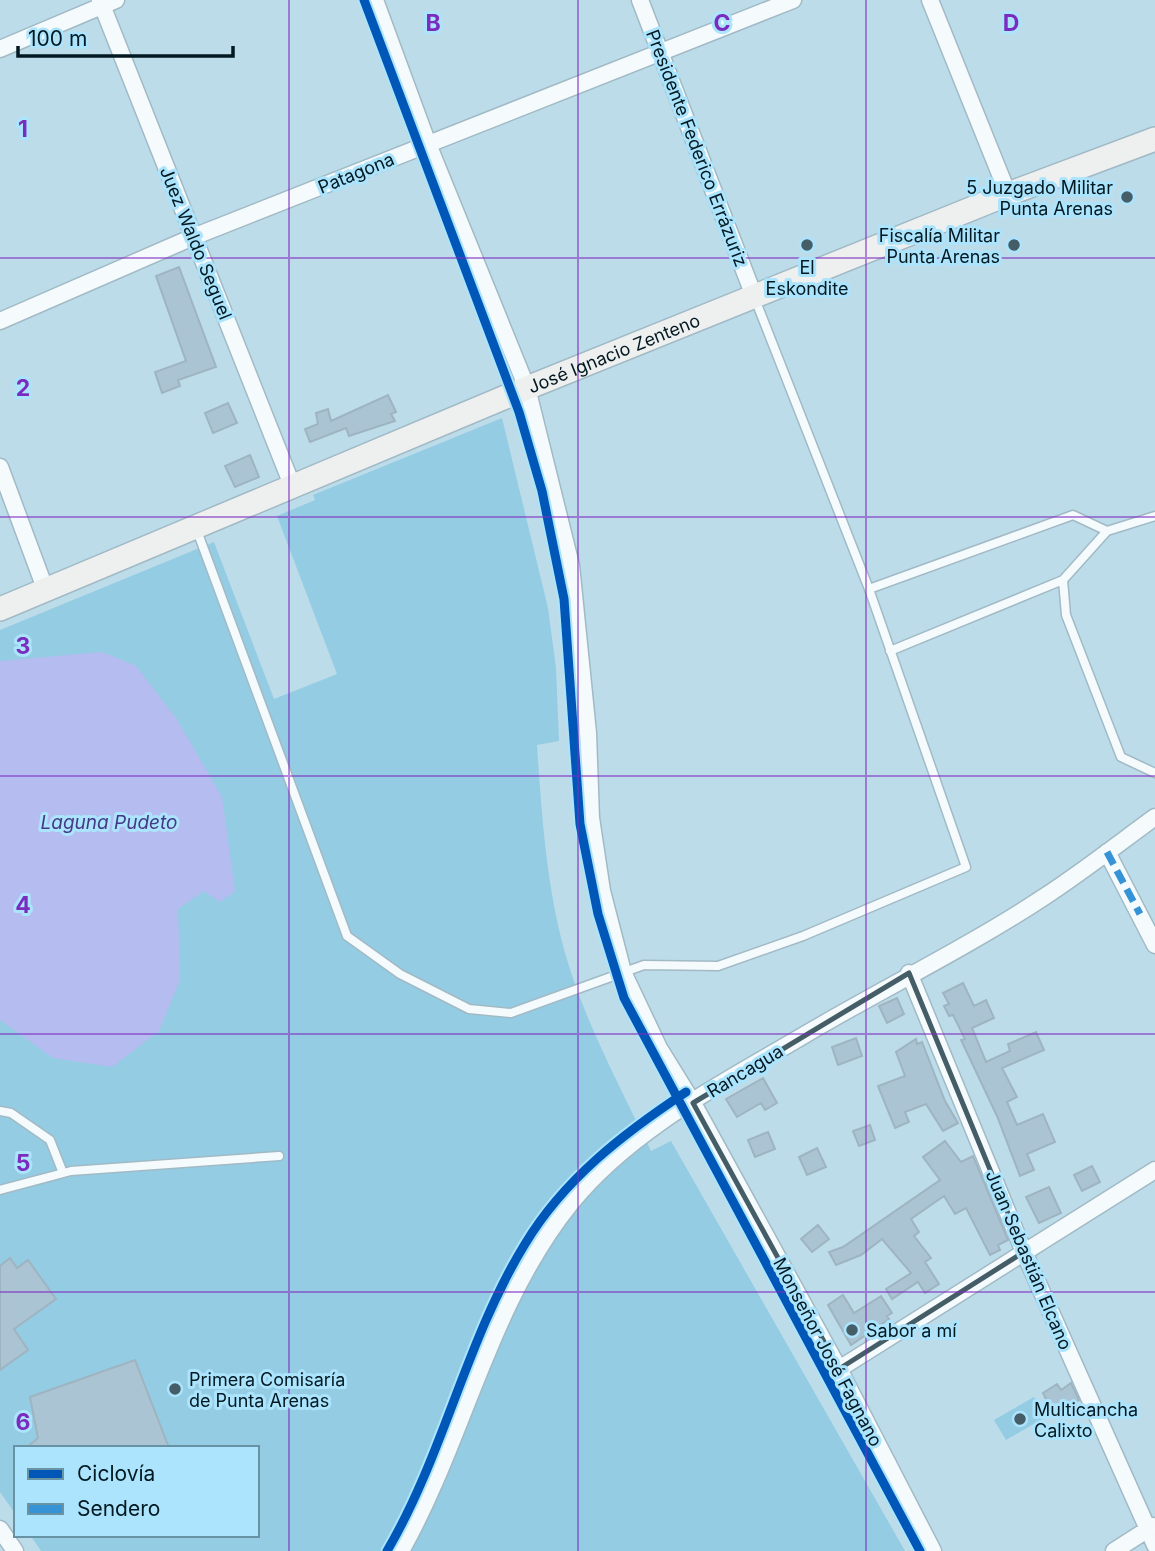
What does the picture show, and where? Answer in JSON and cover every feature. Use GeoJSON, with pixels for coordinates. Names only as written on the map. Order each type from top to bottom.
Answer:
{"type":"FeatureCollection","features":[{"type":"Feature","properties":{"kind":"street","name":"Monseñor José Fagnano"},"geometry":{"type":"LineString","coordinates":[[375,0],[428,144],[527,388],[571,565],[588,733],[591,818],[602,891],[623,972],[659,1048],[693,1103],[839,1369],[933,1551]]}},
{"type":"Feature","properties":{"kind":"street","name":"Presidente Federico Errázuriz"},"geometry":{"type":"LineString","coordinates":[[640,0],[754,296]]}},
{"type":"Feature","properties":{"kind":"street","name":"Patagona"},"geometry":{"type":"LineString","coordinates":[[0,321],[193,237],[793,0]]}},
{"type":"Feature","properties":{"kind":"street"},"geometry":{"type":"LineString","coordinates":[[930,0],[1008,194]]}},
{"type":"Feature","properties":{"kind":"street"},"geometry":{"type":"LineString","coordinates":[[0,49],[106,2]]}},
{"type":"Feature","properties":{"kind":"street","name":"Juez Waldo Seguel"},"geometry":{"type":"LineString","coordinates":[[106,2],[193,237],[292,485]]}},
{"type":"Feature","properties":{"kind":"street","name":"José Ignacio Zenteno"},"geometry":{"type":"LineString","coordinates":[[0,608],[527,388],[1008,194],[1155,139]]}},
{"type":"Feature","properties":{"kind":"street"},"geometry":{"type":"LineString","coordinates":[[0,467],[46,591]]}},
{"type":"Feature","properties":{"kind":"street","name":"Rancagua"},"geometry":{"type":"LineString","coordinates":[[401,1551],[443,1466],[495,1327],[521,1276],[572,1202],[604,1168],[634,1142],[693,1103],[909,973],[1042,898],[1155,817]]}},
{"type":"Feature","properties":{"kind":"street"},"geometry":{"type":"LineString","coordinates":[[1107,852],[1155,945]]}},
{"type":"Feature","properties":{"kind":"street","name":"Juan Sebastián Elcano"},"geometry":{"type":"LineString","coordinates":[[909,973],[1024,1252],[1152,1533]]}},
{"type":"Feature","properties":{"kind":"street"},"geometry":{"type":"LineString","coordinates":[[839,1369],[1155,1170]]}},
{"type":"Feature","properties":{"kind":"street"},"geometry":{"type":"LineString","coordinates":[[0,1529],[15,1551]]}},
{"type":"Feature","properties":{"kind":"street"},"geometry":{"type":"LineString","coordinates":[[1114,1551],[1152,1533]]}},
{"type":"Feature","properties":{"kind":"lane"},"geometry":{"type":"LineString","coordinates":[[196,527],[347,936],[400,974],[469,1009],[511,1013],[644,965],[719,966],[803,936],[966,867],[869,589],[754,296]]}},
{"type":"Feature","properties":{"kind":"lane"},"geometry":{"type":"LineString","coordinates":[[869,589],[1073,515],[1107,531]]}},
{"type":"Feature","properties":{"kind":"lane"},"geometry":{"type":"LineString","coordinates":[[890,651],[1063,580],[1107,531],[1155,516]]}},
{"type":"Feature","properties":{"kind":"lane"},"geometry":{"type":"LineString","coordinates":[[1063,580],[1066,615],[1121,757],[1155,773]]}},
{"type":"Feature","properties":{"kind":"lane"},"geometry":{"type":"LineString","coordinates":[[0,1111],[11,1113],[50,1140],[63,1173]]}},
{"type":"Feature","properties":{"kind":"lane"},"geometry":{"type":"LineString","coordinates":[[0,1190],[63,1173],[279,1156]]}},
{"type":"Feature","properties":{"kind":"highlighted area"},"geometry":{"type":"Polygon","coordinates":[[[909,973],[1024,1252],[839,1369],[693,1103],[909,973]]]}},
{"type":"Feature","properties":{"kind":"shaded area"},"geometry":{"type":"Polygon","coordinates":[[[502,418],[548,608],[556,668],[559,741],[537,745],[550,880],[565,954],[575,983],[598,1040],[651,1151],[671,1141],[905,1551],[41,1551],[31,1537],[259,1537],[259,1446],[14,1446],[14,1512],[0,1492],[0,630],[214,542],[274,699],[337,674],[277,516],[315,500],[313,495],[502,418]]]}},
{"type":"Feature","properties":{"kind":"shaded area","name":"Multicancha Calixto"},"geometry":{"type":"Polygon","coordinates":[[[1034,1397],[1046,1417],[1006,1440],[994,1420],[1034,1397]]]}},
{"type":"Feature","properties":{"kind":"water","name":"Laguna Pudeto"},"geometry":{"type":"Polygon","coordinates":[[[102,652],[136,666],[176,718],[222,797],[235,891],[220,902],[204,891],[178,909],[180,980],[159,1031],[112,1067],[53,1058],[0,1020],[0,661],[102,652]]]}},
{"type":"Feature","properties":{"kind":"building"},"geometry":{"type":"Polygon","coordinates":[[[179,267],[216,367],[178,380],[180,386],[162,393],[155,372],[186,361],[156,276],[179,267]]]}},
{"type":"Feature","properties":{"kind":"building"},"geometry":{"type":"Polygon","coordinates":[[[388,395],[396,412],[391,414],[395,421],[349,436],[346,428],[310,442],[305,429],[318,424],[316,413],[328,409],[331,421],[388,395]]]}},
{"type":"Feature","properties":{"kind":"building"},"geometry":{"type":"Polygon","coordinates":[[[228,403],[237,423],[213,433],[205,413],[228,403]]]}},
{"type":"Feature","properties":{"kind":"building"},"geometry":{"type":"Polygon","coordinates":[[[250,455],[259,477],[235,487],[225,466],[250,455]]]}},
{"type":"Feature","properties":{"kind":"building"},"geometry":{"type":"Polygon","coordinates":[[[963,983],[974,1006],[986,1000],[994,1018],[972,1028],[986,1062],[1010,1051],[1008,1044],[1036,1032],[1044,1050],[1002,1068],[1017,1097],[1007,1102],[1017,1125],[1043,1114],[1055,1142],[1027,1154],[1034,1170],[1020,1176],[997,1116],[961,1040],[965,1039],[953,1015],[949,1016],[944,1006],[949,1004],[943,993],[963,983]]]}},
{"type":"Feature","properties":{"kind":"building"},"geometry":{"type":"Polygon","coordinates":[[[897,998],[904,1014],[887,1023],[879,1006],[897,998]]]}},
{"type":"Feature","properties":{"kind":"building"},"geometry":{"type":"Polygon","coordinates":[[[856,1038],[862,1056],[838,1065],[832,1047],[856,1038]]]}},
{"type":"Feature","properties":{"kind":"building"},"geometry":{"type":"Polygon","coordinates":[[[916,1039],[917,1044],[922,1042],[945,1101],[958,1123],[943,1131],[926,1104],[905,1112],[909,1122],[895,1128],[878,1086],[905,1076],[896,1052],[916,1039]]]}},
{"type":"Feature","properties":{"kind":"building"},"geometry":{"type":"Polygon","coordinates":[[[763,1078],[777,1103],[765,1110],[761,1103],[737,1117],[726,1099],[763,1078]]]}},
{"type":"Feature","properties":{"kind":"building"},"geometry":{"type":"Polygon","coordinates":[[[870,1125],[875,1140],[859,1146],[853,1131],[870,1125]]]}},
{"type":"Feature","properties":{"kind":"building"},"geometry":{"type":"Polygon","coordinates":[[[768,1132],[775,1149],[755,1157],[748,1140],[768,1132]]]}},
{"type":"Feature","properties":{"kind":"building"},"geometry":{"type":"Polygon","coordinates":[[[945,1141],[961,1162],[973,1156],[1008,1240],[998,1245],[1000,1250],[990,1255],[966,1208],[955,1214],[944,1196],[911,1219],[919,1232],[914,1236],[931,1258],[925,1262],[939,1284],[925,1293],[918,1282],[892,1299],[886,1289],[911,1273],[882,1239],[861,1255],[836,1265],[829,1252],[843,1247],[940,1180],[923,1157],[945,1141]]]}},
{"type":"Feature","properties":{"kind":"building"},"geometry":{"type":"Polygon","coordinates":[[[817,1148],[826,1167],[807,1175],[799,1157],[817,1148]]]}},
{"type":"Feature","properties":{"kind":"building"},"geometry":{"type":"Polygon","coordinates":[[[1092,1166],[1100,1182],[1082,1191],[1074,1175],[1092,1166]]]}},
{"type":"Feature","properties":{"kind":"building"},"geometry":{"type":"Polygon","coordinates":[[[1049,1187],[1061,1213],[1039,1223],[1026,1197],[1049,1187]]]}},
{"type":"Feature","properties":{"kind":"building"},"geometry":{"type":"Polygon","coordinates":[[[818,1225],[829,1239],[812,1252],[801,1239],[818,1225]]]}},
{"type":"Feature","properties":{"kind":"building"},"geometry":{"type":"Polygon","coordinates":[[[10,1258],[17,1268],[28,1260],[56,1299],[14,1329],[28,1350],[0,1370],[0,1266],[10,1258]]]}},
{"type":"Feature","properties":{"kind":"building"},"geometry":{"type":"Polygon","coordinates":[[[843,1295],[854,1313],[881,1296],[892,1313],[887,1316],[889,1319],[851,1345],[828,1305],[843,1295]]]}},
{"type":"Feature","properties":{"kind":"building"},"geometry":{"type":"Polygon","coordinates":[[[135,1360],[168,1446],[28,1446],[38,1438],[30,1397],[135,1360]]]}},
{"type":"Feature","properties":{"kind":"building"},"geometry":{"type":"Polygon","coordinates":[[[1071,1383],[1079,1400],[1051,1416],[1044,1406],[1048,1403],[1043,1393],[1057,1384],[1061,1390],[1071,1383]]]}},
{"type":"Feature","properties":{"kind":"marked path"},"geometry":{"type":"LineString","coordinates":[[1107,852],[1140,914]]}},
{"type":"Feature","properties":{"kind":"cycle path"},"geometry":{"type":"LineString","coordinates":[[364,0],[519,412],[542,491],[564,599],[580,824],[598,914],[624,998],[920,1551]]}},
{"type":"Feature","properties":{"kind":"cycle path"},"geometry":{"type":"LineString","coordinates":[[387,1551],[424,1476],[470,1358],[504,1281],[525,1244],[558,1199],[597,1159],[640,1124],[686,1092]]}},
{"type":"Feature","properties":{"kind":"place","name":"5 Juzgado Militar Punta Arenas"},"geometry":{"type":"Point","coordinates":[1127,197]}},
{"type":"Feature","properties":{"kind":"place","name":"El Eskondite"},"geometry":{"type":"Point","coordinates":[807,245]}},
{"type":"Feature","properties":{"kind":"place","name":"Fiscalía Militar Punta Arenas"},"geometry":{"type":"Point","coordinates":[1014,245]}},
{"type":"Feature","properties":{"kind":"place","name":"Sabor a mí"},"geometry":{"type":"Point","coordinates":[852,1330]}},
{"type":"Feature","properties":{"kind":"place","name":"Primera Comisaría de Punta Arenas"},"geometry":{"type":"Point","coordinates":[175,1389]}},
{"type":"Feature","properties":{"kind":"place","name":"Multicancha Calixto"},"geometry":{"type":"Point","coordinates":[1020,1419]}}]}
